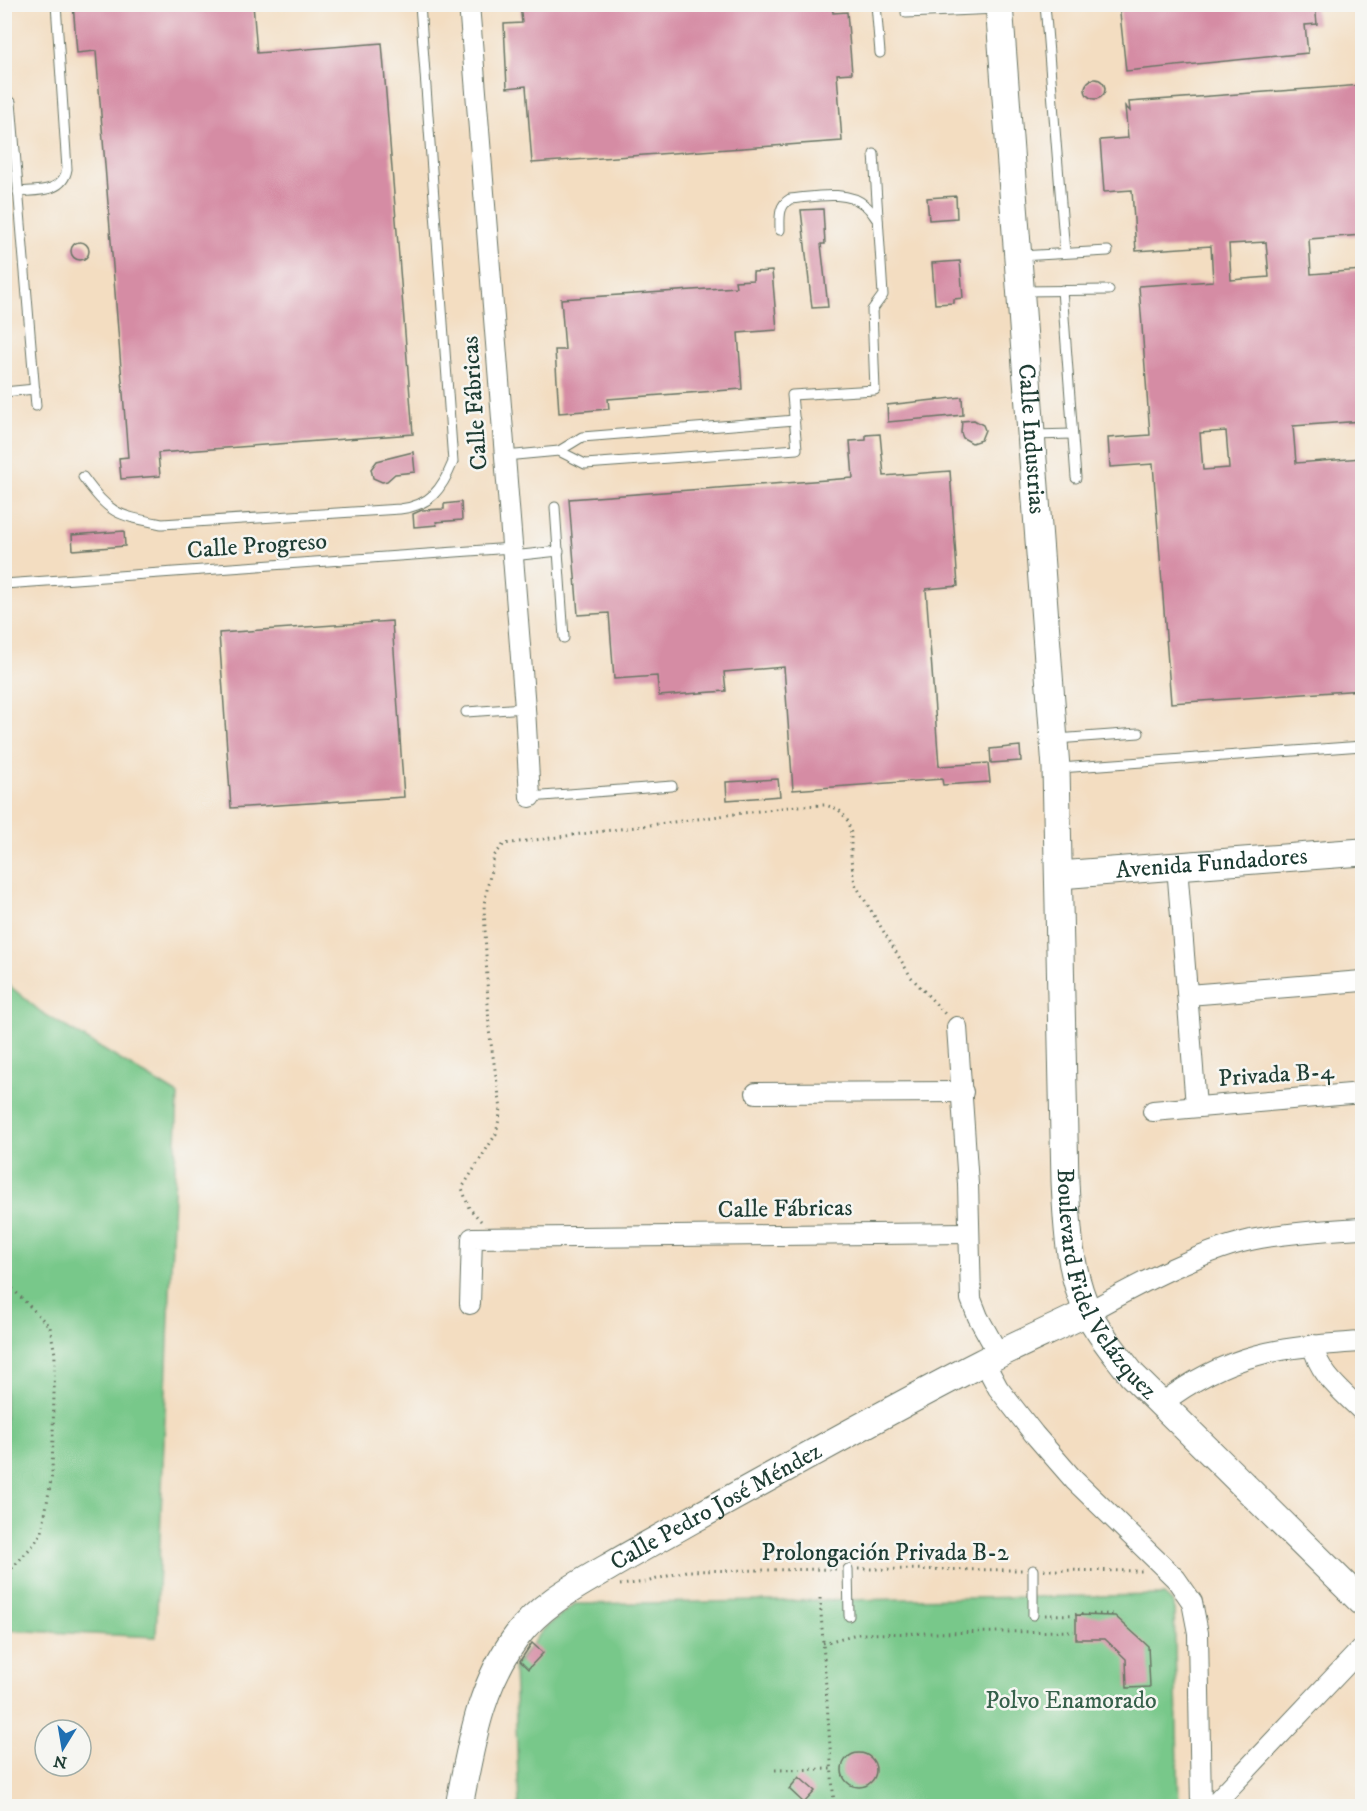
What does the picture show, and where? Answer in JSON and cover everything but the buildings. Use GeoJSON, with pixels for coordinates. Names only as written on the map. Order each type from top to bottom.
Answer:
{"type":"FeatureCollection","features":[{"type":"Feature","properties":{"kind":"street","name":"Calle Fábricas"},"geometry":{"type":"LineString","coordinates":[[469,4],[525,708],[530,797]]}},
{"type":"Feature","properties":{"kind":"street","name":"Calle Industrias"},"geometry":{"type":"LineString","coordinates":[[999,7],[1056,768],[1059,875]]}},
{"type":"Feature","properties":{"kind":"street","name":"Avenida Fundadores"},"geometry":{"type":"LineString","coordinates":[[1059,875],[1362,852]]}},
{"type":"Feature","properties":{"kind":"street","name":"Privada B-4"},"geometry":{"type":"LineString","coordinates":[[1177,866],[1196,1106],[1362,1093]]}},
{"type":"Feature","properties":{"kind":"street","name":"Boulevard Fidel Velázquez"},"geometry":{"type":"LineString","coordinates":[[1059,875],[1067,1229],[1074,1265],[1088,1312],[1132,1375],[1362,1602]]}},
{"type":"Feature","properties":{"kind":"street"},"geometry":{"type":"LineString","coordinates":[[1188,995],[1362,981]]}},
{"type":"Feature","properties":{"kind":"street"},"geometry":{"type":"LineString","coordinates":[[957,1027],[963,1092],[971,1299],[992,1358],[998,1388],[1074,1480],[1176,1579],[1192,1602],[1198,1633],[1201,1806],[1216,1802],[1362,1648]]}},
{"type":"Feature","properties":{"kind":"street"},"geometry":{"type":"LineString","coordinates":[[756,1093],[963,1092]]}},
{"type":"Feature","properties":{"kind":"street"},"geometry":{"type":"LineString","coordinates":[[1153,1112],[1196,1106]]}},
{"type":"Feature","properties":{"kind":"street"},"geometry":{"type":"LineString","coordinates":[[1088,1312],[1144,1283],[1218,1250],[1260,1238],[1300,1232],[1362,1228]]}},
{"type":"Feature","properties":{"kind":"street","name":"Calle Fábricas"},"geometry":{"type":"LineString","coordinates":[[470,1304],[472,1238],[969,1233]]}},
{"type":"Feature","properties":{"kind":"street","name":"Calle Pedro José Méndez"},"geometry":{"type":"LineString","coordinates":[[459,1806],[475,1724],[484,1697],[507,1651],[532,1619],[550,1604],[598,1573],[880,1416],[1088,1312]]}},
{"type":"Feature","properties":{"kind":"street"},"geometry":{"type":"LineString","coordinates":[[1161,1404],[1195,1381],[1248,1356],[1313,1345],[1362,1342]]}},
{"type":"Feature","properties":{"kind":"street"},"geometry":{"type":"LineString","coordinates":[[1313,1345],[1322,1371],[1362,1411]]}},
{"type":"Feature","properties":{"kind":"lane"},"geometry":{"type":"LineString","coordinates":[[18,192],[57,186],[68,170],[56,4]]}},
{"type":"Feature","properties":{"kind":"lane"},"geometry":{"type":"LineString","coordinates":[[83,477],[110,509],[124,516],[162,524],[412,508],[428,502],[438,490],[453,462],[420,4]]}},
{"type":"Feature","properties":{"kind":"lane"},"geometry":{"type":"LineString","coordinates":[[876,4],[880,53]]}},
{"type":"Feature","properties":{"kind":"lane"},"geometry":{"type":"LineString","coordinates":[[1045,4],[1065,253]]}},
{"type":"Feature","properties":{"kind":"lane"},"geometry":{"type":"LineString","coordinates":[[906,13],[999,7]]}},
{"type":"Feature","properties":{"kind":"lane"},"geometry":{"type":"LineString","coordinates":[[4,99],[11,102],[36,406]]}},
{"type":"Feature","properties":{"kind":"lane"},"geometry":{"type":"LineString","coordinates":[[559,451],[585,464],[797,449],[792,395],[874,390],[872,310],[883,295],[874,154]]}},
{"type":"Feature","properties":{"kind":"lane"},"geometry":{"type":"LineString","coordinates":[[780,230],[781,209],[790,199],[844,196],[856,199],[867,206],[878,221]]}},
{"type":"Feature","properties":{"kind":"lane"},"geometry":{"type":"LineString","coordinates":[[1018,256],[1108,251]]}},
{"type":"Feature","properties":{"kind":"lane"},"geometry":{"type":"LineString","coordinates":[[1062,290],[1076,478]]}},
{"type":"Feature","properties":{"kind":"lane"},"geometry":{"type":"LineString","coordinates":[[1020,291],[1109,290]]}},
{"type":"Feature","properties":{"kind":"lane"},"geometry":{"type":"LineString","coordinates":[[4,392],[35,389]]}},
{"type":"Feature","properties":{"kind":"lane"},"geometry":{"type":"LineString","coordinates":[[505,456],[559,451],[582,437],[795,420]]}},
{"type":"Feature","properties":{"kind":"lane"},"geometry":{"type":"LineString","coordinates":[[1032,435],[1072,434]]}},
{"type":"Feature","properties":{"kind":"lane"},"geometry":{"type":"LineString","coordinates":[[555,507],[564,638]]}},
{"type":"Feature","properties":{"kind":"lane","name":"Calle Progreso"},"geometry":{"type":"LineString","coordinates":[[4,584],[559,551]]}},
{"type":"Feature","properties":{"kind":"lane"},"geometry":{"type":"LineString","coordinates":[[466,712],[525,708]]}},
{"type":"Feature","properties":{"kind":"lane"},"geometry":{"type":"LineString","coordinates":[[1054,740],[1139,733]]}},
{"type":"Feature","properties":{"kind":"lane"},"geometry":{"type":"LineString","coordinates":[[1056,768],[1362,746]]}},
{"type":"Feature","properties":{"kind":"lane"},"geometry":{"type":"LineString","coordinates":[[530,797],[672,786]]}},
{"type":"Feature","properties":{"kind":"lane"},"geometry":{"type":"LineString","coordinates":[[848,1569],[849,1616]]}},
{"type":"Feature","properties":{"kind":"lane"},"geometry":{"type":"LineString","coordinates":[[1033,1570],[1037,1615]]}},
{"type":"Feature","properties":{"kind":"path"},"geometry":{"type":"LineString","coordinates":[[494,1238],[470,1208],[462,1188],[496,1134],[501,1109],[489,1030],[484,904],[494,856],[504,844],[797,806],[825,805],[838,809],[847,819],[851,833],[851,859],[855,884],[911,977],[957,1027]]}},
{"type":"Feature","properties":{"kind":"path"},"geometry":{"type":"LineString","coordinates":[[4,1280],[50,1327],[55,1354],[52,1474],[42,1532],[4,1577]]}},
{"type":"Feature","properties":{"kind":"path","name":"Prolongación Privada B-2"},"geometry":{"type":"LineString","coordinates":[[598,1573],[609,1582],[630,1585],[686,1571],[848,1569],[1150,1571],[1176,1579]]}},
{"type":"Feature","properties":{"kind":"path"},"geometry":{"type":"LineString","coordinates":[[820,1598],[834,1806]]}},
{"type":"Feature","properties":{"kind":"path"},"geometry":{"type":"LineString","coordinates":[[1037,1615],[1115,1614]]}},
{"type":"Feature","properties":{"kind":"path"},"geometry":{"type":"LineString","coordinates":[[823,1643],[857,1634],[1074,1630]]}},
{"type":"Feature","properties":{"kind":"path"},"geometry":{"type":"LineString","coordinates":[[776,1770],[831,1769]]}},
{"type":"Feature","properties":{"kind":"green space"},"geometry":{"type":"Polygon","coordinates":[[[5,982],[41,1012],[178,1095],[156,1637],[5,1630],[5,982]]]}},
{"type":"Feature","properties":{"kind":"green space","name":"Polvo Enamorado"},"geometry":{"type":"Polygon","coordinates":[[[1164,1595],[1174,1604],[1179,1806],[519,1806],[514,1666],[544,1629],[575,1604],[1164,1595]]]}}]}
